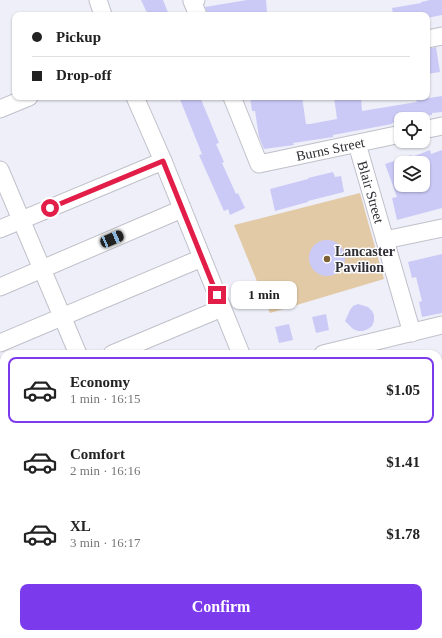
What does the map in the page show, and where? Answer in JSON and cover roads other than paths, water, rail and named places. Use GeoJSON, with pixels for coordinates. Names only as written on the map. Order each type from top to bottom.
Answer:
{"type":"FeatureCollection","features":[{"type":"Feature","properties":{"kind":"street"},"geometry":{"type":"LineString","coordinates":[[98,0],[102,12]]}},
{"type":"Feature","properties":{"kind":"street"},"geometry":{"type":"LineString","coordinates":[[430,38],[442,36]]}},
{"type":"Feature","properties":{"kind":"street"},"geometry":{"type":"LineString","coordinates":[[0,109],[22,100]]}},
{"type":"Feature","properties":{"kind":"street"},"geometry":{"type":"LineString","coordinates":[[136,100],[163,161],[239,350]]}},
{"type":"Feature","properties":{"kind":"street","name":"Burns Street"},"geometry":{"type":"LineString","coordinates":[[233,100],[259,164],[394,136]]}},
{"type":"Feature","properties":{"kind":"street"},"geometry":{"type":"LineString","coordinates":[[430,129],[442,126]]}},
{"type":"Feature","properties":{"kind":"street","name":"Blair Street"},"geometry":{"type":"LineString","coordinates":[[357,144],[412,333]]}},
{"type":"Feature","properties":{"kind":"street"},"geometry":{"type":"LineString","coordinates":[[0,229],[163,161]]}},
{"type":"Feature","properties":{"kind":"street"},"geometry":{"type":"LineString","coordinates":[[0,170],[76,350]]}},
{"type":"Feature","properties":{"kind":"street"},"geometry":{"type":"LineString","coordinates":[[0,287],[182,209]]}},
{"type":"Feature","properties":{"kind":"street","name":"Blair Street"},"geometry":{"type":"LineString","coordinates":[[385,240],[442,228]]}},
{"type":"Feature","properties":{"kind":"street"},"geometry":{"type":"LineString","coordinates":[[0,343],[202,258]]}},
{"type":"Feature","properties":{"kind":"street"},"geometry":{"type":"LineString","coordinates":[[122,350],[222,308]]}},
{"type":"Feature","properties":{"kind":"street"},"geometry":{"type":"LineString","coordinates":[[360,350],[378,348],[412,333],[442,325]]}},
{"type":"Feature","properties":{"kind":"place","name":"Lancaster Pavilion"},"geometry":{"type":"Point","coordinates":[327,259]}}]}
